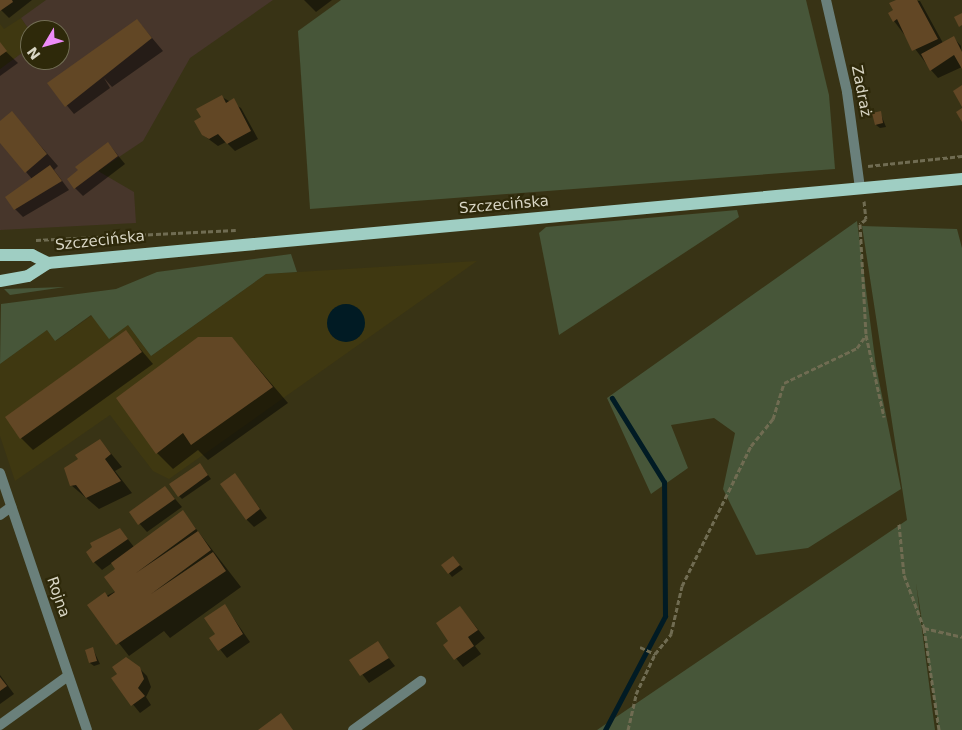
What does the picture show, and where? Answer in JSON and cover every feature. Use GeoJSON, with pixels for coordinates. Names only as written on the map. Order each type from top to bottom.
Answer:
{"type":"FeatureCollection","features":[{"type":"Feature","properties":{"kind":"main road","name":"Szczecińska"},"geometry":{"type":"LineString","coordinates":[[0,255],[24,254],[48,263],[962,179]]}},
{"type":"Feature","properties":{"kind":"main road","name":"Szczecińska"},"geometry":{"type":"LineString","coordinates":[[0,281],[28,276],[48,263]]}},
{"type":"Feature","properties":{"kind":"street","name":"Zadraż"},"geometry":{"type":"LineString","coordinates":[[826,0],[847,92],[860,188]]}},
{"type":"Feature","properties":{"kind":"street","name":"Rojna"},"geometry":{"type":"LineString","coordinates":[[0,473],[87,730]]}},
{"type":"Feature","properties":{"kind":"street"},"geometry":{"type":"LineString","coordinates":[[0,515],[11,507]]}},
{"type":"Feature","properties":{"kind":"street"},"geometry":{"type":"LineString","coordinates":[[0,725],[68,676]]}},
{"type":"Feature","properties":{"kind":"street"},"geometry":{"type":"LineString","coordinates":[[353,730],[421,681]]}},
{"type":"Feature","properties":{"kind":"path"},"geometry":{"type":"LineString","coordinates":[[870,166],[962,156]]}},
{"type":"Feature","properties":{"kind":"path"},"geometry":{"type":"LineString","coordinates":[[860,188],[866,220],[860,224],[866,334],[884,416]]}},
{"type":"Feature","properties":{"kind":"path"},"geometry":{"type":"LineString","coordinates":[[31,241],[242,229]]}},
{"type":"Feature","properties":{"kind":"path"},"geometry":{"type":"LineString","coordinates":[[628,730],[636,694],[655,654],[671,634],[682,586],[751,446],[773,419],[784,383],[857,348],[866,334]]}},
{"type":"Feature","properties":{"kind":"path"},"geometry":{"type":"LineString","coordinates":[[899,524],[904,575],[924,628],[939,730]]}},
{"type":"Feature","properties":{"kind":"path"},"geometry":{"type":"LineString","coordinates":[[924,628],[962,637]]}},
{"type":"Feature","properties":{"kind":"path"},"geometry":{"type":"LineString","coordinates":[[640,647],[655,654]]}},
{"type":"Feature","properties":{"kind":"shaded area"},"geometry":{"type":"Polygon","coordinates":[[[46,0],[273,0],[190,58],[143,141],[98,171],[134,192],[136,223],[0,230],[0,69],[20,54],[20,70],[70,70],[70,20],[22,20],[21,18],[46,0]]]}},
{"type":"Feature","properties":{"kind":"shaded area"},"geometry":{"type":"Polygon","coordinates":[[[21,18],[22,20],[20,20],[20,54],[0,69],[0,24],[4,29],[21,18]]]}},
{"type":"Feature","properties":{"kind":"shaded area"},"geometry":{"type":"Polygon","coordinates":[[[477,261],[169,479],[153,471],[110,415],[15,481],[0,436],[0,364],[47,330],[56,341],[91,316],[128,325],[151,356],[266,274],[477,261]]]}},
{"type":"Feature","properties":{"kind":"green space"},"geometry":{"type":"Polygon","coordinates":[[[341,0],[806,0],[829,95],[835,169],[310,209],[298,31],[341,0]]]}},
{"type":"Feature","properties":{"kind":"green space"},"geometry":{"type":"Polygon","coordinates":[[[737,210],[739,217],[559,335],[539,233],[546,227],[737,210]]]}},
{"type":"Feature","properties":{"kind":"green space"},"geometry":{"type":"Polygon","coordinates":[[[857,221],[876,366],[901,489],[808,548],[756,555],[723,489],[735,433],[714,418],[671,425],[688,468],[651,494],[607,398],[857,221]]]}},
{"type":"Feature","properties":{"kind":"green space"},"geometry":{"type":"Polygon","coordinates":[[[862,226],[957,229],[962,248],[962,730],[939,730],[916,583],[935,730],[597,730],[907,520],[862,226]]]}},
{"type":"Feature","properties":{"kind":"green space"},"geometry":{"type":"Polygon","coordinates":[[[291,254],[297,272],[266,274],[151,356],[128,325],[109,339],[91,315],[55,341],[47,330],[0,364],[1,304],[116,289],[157,272],[291,254]]]}},
{"type":"Feature","properties":{"kind":"green space"},"geometry":{"type":"Polygon","coordinates":[[[65,287],[10,295],[4,289],[65,287]]]}},
{"type":"Feature","properties":{"kind":"water"},"geometry":{"type":"Polygon","coordinates":[[[346,304],[359,310],[365,323],[359,336],[346,342],[333,336],[327,323],[333,310],[346,304]]]}},
{"type":"Feature","properties":{"kind":"building"},"geometry":{"type":"Polygon","coordinates":[[[0,0],[12,0],[13,2],[0,11],[0,0]]]}},
{"type":"Feature","properties":{"kind":"building"},"geometry":{"type":"Polygon","coordinates":[[[896,0],[917,0],[938,39],[912,51],[897,19],[893,22],[888,13],[893,10],[889,3],[896,0]]]}},
{"type":"Feature","properties":{"kind":"building"},"geometry":{"type":"Polygon","coordinates":[[[962,13],[962,25],[959,27],[954,17],[962,13]]]}},
{"type":"Feature","properties":{"kind":"building"},"geometry":{"type":"Polygon","coordinates":[[[137,19],[152,38],[65,107],[47,83],[65,70],[70,70],[70,67],[137,19]]]}},
{"type":"Feature","properties":{"kind":"building"},"geometry":{"type":"Polygon","coordinates":[[[954,36],[962,52],[962,69],[954,55],[930,71],[921,54],[954,36]]]}},
{"type":"Feature","properties":{"kind":"building"},"geometry":{"type":"Polygon","coordinates":[[[0,42],[7,51],[0,56],[0,42]]]}},
{"type":"Feature","properties":{"kind":"building"},"geometry":{"type":"Polygon","coordinates":[[[962,85],[962,107],[953,91],[962,85]]]}},
{"type":"Feature","properties":{"kind":"building"},"geometry":{"type":"Polygon","coordinates":[[[222,95],[226,103],[234,98],[251,131],[227,144],[218,134],[209,139],[202,135],[194,121],[201,117],[196,109],[222,95]]]}},
{"type":"Feature","properties":{"kind":"building"},"geometry":{"type":"Polygon","coordinates":[[[962,108],[962,122],[956,112],[962,108]]]}},
{"type":"Feature","properties":{"kind":"building"},"geometry":{"type":"Polygon","coordinates":[[[12,111],[47,154],[25,173],[0,143],[0,121],[12,111]]]}},
{"type":"Feature","properties":{"kind":"building"},"geometry":{"type":"Polygon","coordinates":[[[881,111],[883,123],[875,125],[872,113],[881,111]]]}},
{"type":"Feature","properties":{"kind":"building"},"geometry":{"type":"Polygon","coordinates":[[[108,142],[118,156],[74,189],[67,179],[78,170],[75,167],[108,142]]]}},
{"type":"Feature","properties":{"kind":"building"},"geometry":{"type":"Polygon","coordinates":[[[50,165],[62,181],[14,210],[5,197],[50,165]]]}},
{"type":"Feature","properties":{"kind":"building"},"geometry":{"type":"Polygon","coordinates":[[[126,330],[142,352],[20,439],[5,417],[126,330]]]}},
{"type":"Feature","properties":{"kind":"building"},"geometry":{"type":"Polygon","coordinates":[[[198,337],[232,337],[273,387],[191,445],[183,433],[156,454],[116,398],[198,337]]]}},
{"type":"Feature","properties":{"kind":"building"},"geometry":{"type":"Polygon","coordinates":[[[100,439],[111,454],[105,459],[121,481],[86,498],[76,485],[70,486],[64,468],[78,459],[75,455],[100,439]]]}},
{"type":"Feature","properties":{"kind":"building"},"geometry":{"type":"Polygon","coordinates":[[[200,463],[208,475],[178,497],[169,484],[200,463]]]}},
{"type":"Feature","properties":{"kind":"building"},"geometry":{"type":"Polygon","coordinates":[[[235,473],[260,509],[246,520],[220,484],[235,473]]]}},
{"type":"Feature","properties":{"kind":"building"},"geometry":{"type":"Polygon","coordinates":[[[165,486],[175,499],[138,525],[129,512],[165,486]]]}},
{"type":"Feature","properties":{"kind":"building"},"geometry":{"type":"Polygon","coordinates":[[[183,510],[196,529],[136,573],[198,531],[211,550],[151,594],[213,552],[226,571],[116,645],[87,605],[105,592],[108,597],[115,592],[104,577],[115,569],[111,563],[183,510]]]}},
{"type":"Feature","properties":{"kind":"building"},"geometry":{"type":"Polygon","coordinates":[[[120,528],[128,539],[93,563],[86,552],[92,547],[90,543],[120,528]]]}},
{"type":"Feature","properties":{"kind":"building"},"geometry":{"type":"Polygon","coordinates":[[[453,556],[460,565],[448,574],[441,565],[453,556]]]}},
{"type":"Feature","properties":{"kind":"building"},"geometry":{"type":"Polygon","coordinates":[[[225,604],[243,634],[218,651],[209,638],[215,634],[204,618],[225,604]]]}},
{"type":"Feature","properties":{"kind":"building"},"geometry":{"type":"Polygon","coordinates":[[[460,606],[478,630],[468,637],[474,646],[454,660],[443,645],[448,641],[436,623],[460,606]]]}},
{"type":"Feature","properties":{"kind":"building"},"geometry":{"type":"Polygon","coordinates":[[[378,641],[389,658],[360,676],[349,660],[378,641]]]}},
{"type":"Feature","properties":{"kind":"building"},"geometry":{"type":"Polygon","coordinates":[[[93,647],[97,661],[89,663],[85,650],[93,647]]]}},
{"type":"Feature","properties":{"kind":"building"},"geometry":{"type":"Polygon","coordinates":[[[126,657],[140,667],[144,679],[138,688],[145,696],[131,706],[111,678],[117,674],[112,667],[126,657]]]}},
{"type":"Feature","properties":{"kind":"building"},"geometry":{"type":"Polygon","coordinates":[[[0,677],[7,686],[0,691],[0,677]]]}},
{"type":"Feature","properties":{"kind":"building"},"geometry":{"type":"Polygon","coordinates":[[[281,713],[293,730],[258,730],[281,713]]]}},
{"type":"Feature","properties":{"kind":"waterway"},"geometry":{"type":"LineString","coordinates":[[605,730],[665,616],[664,482],[612,398]]}}]}
